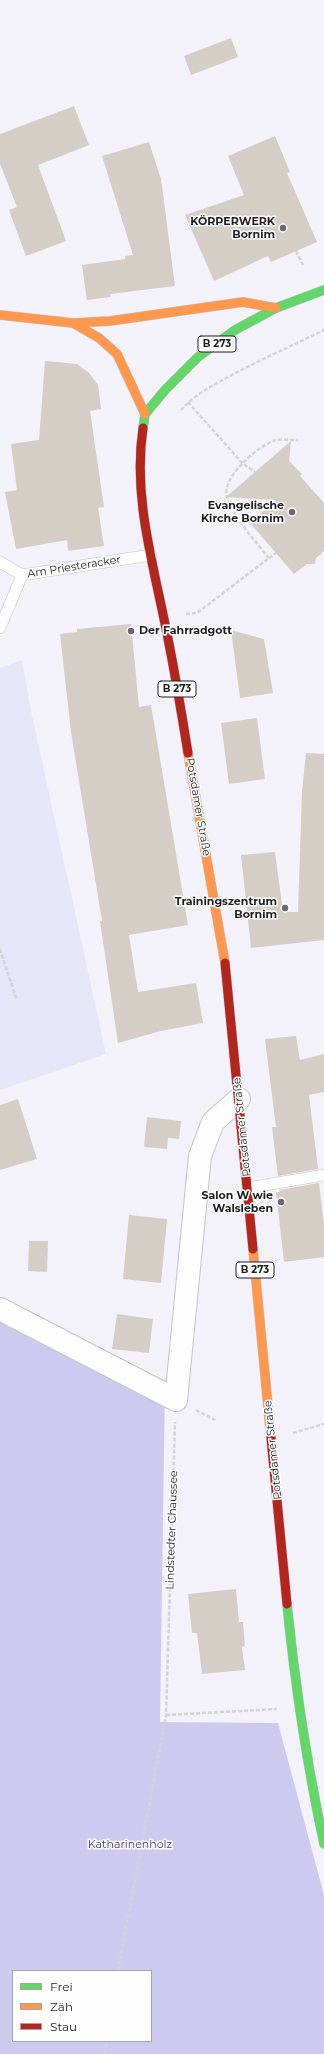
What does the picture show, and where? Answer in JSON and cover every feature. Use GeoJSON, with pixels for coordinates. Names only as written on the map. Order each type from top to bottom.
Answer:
{"type":"FeatureCollection","features":[{"type":"Feature","properties":{"kind":"main road","name":"B 273"},"geometry":{"type":"LineString","coordinates":[[145,414],[165,390],[198,357],[236,330],[276,308],[324,290]]}},
{"type":"Feature","properties":{"kind":"main road"},"geometry":{"type":"LineString","coordinates":[[0,315],[73,323],[116,320],[243,302],[276,308]]}},
{"type":"Feature","properties":{"kind":"main road"},"geometry":{"type":"LineString","coordinates":[[73,323],[99,338],[117,354],[145,414]]}},
{"type":"Feature","properties":{"kind":"main road","name":"Potsdamer Straße"},"geometry":{"type":"LineString","coordinates":[[145,414],[140,447],[142,512],[163,615],[224,955],[248,1188],[271,1440],[299,1708],[310,1779],[324,1844]]}},
{"type":"Feature","properties":{"kind":"street"},"geometry":{"type":"LineString","coordinates":[[0,1309],[176,1400],[200,1156],[213,1122],[239,1099]]}},
{"type":"Feature","properties":{"kind":"lane","name":"Am Priesteracker"},"geometry":{"type":"LineString","coordinates":[[0,562],[22,575],[151,555]]}},
{"type":"Feature","properties":{"kind":"lane"},"geometry":{"type":"LineString","coordinates":[[0,628],[22,575]]}},
{"type":"Feature","properties":{"kind":"lane"},"geometry":{"type":"LineString","coordinates":[[248,1188],[324,1175]]}},
{"type":"Feature","properties":{"kind":"path"},"geometry":{"type":"LineString","coordinates":[[296,251],[304,267]]}},
{"type":"Feature","properties":{"kind":"path"},"geometry":{"type":"LineString","coordinates":[[181,410],[199,393],[259,360],[324,330]]}},
{"type":"Feature","properties":{"kind":"path"},"geometry":{"type":"LineString","coordinates":[[188,402],[242,463],[255,472]]}},
{"type":"Feature","properties":{"kind":"path"},"geometry":{"type":"LineString","coordinates":[[269,558],[231,506],[226,496],[231,479],[242,463],[259,450],[276,440],[298,440]]}},
{"type":"Feature","properties":{"kind":"path"},"geometry":{"type":"LineString","coordinates":[[163,615],[196,613],[276,553]]}},
{"type":"Feature","properties":{"kind":"path"},"geometry":{"type":"LineString","coordinates":[[0,949],[16,998]]}},
{"type":"Feature","properties":{"kind":"path","name":"Lindstedter Chaussee"},"geometry":{"type":"LineString","coordinates":[[118,1970],[166,1715],[176,1400]]}},
{"type":"Feature","properties":{"kind":"path"},"geometry":{"type":"LineString","coordinates":[[271,1440],[324,1424]]}},
{"type":"Feature","properties":{"kind":"path"},"geometry":{"type":"LineString","coordinates":[[166,1715],[299,1708]]}},
{"type":"Feature","properties":{"kind":"path"},"geometry":{"type":"LineString","coordinates":[[105,2054],[107,2042]]}},
{"type":"Feature","properties":{"kind":"shaded area"},"geometry":{"type":"Polygon","coordinates":[[[22,660],[31,711],[106,1054],[0,1090],[0,668],[22,660]]]}},
{"type":"Feature","properties":{"kind":"green space","name":"Katharinenholz"},"geometry":{"type":"Polygon","coordinates":[[[0,1299],[165,1385],[160,1722],[278,1723],[324,1895],[324,2054],[0,2054],[0,1299]]]}},
{"type":"Feature","properties":{"kind":"building"},"geometry":{"type":"Polygon","coordinates":[[[231,38],[238,57],[191,75],[184,56],[231,38]]]}},
{"type":"Feature","properties":{"kind":"building"},"geometry":{"type":"Polygon","coordinates":[[[74,106],[89,145],[38,165],[66,241],[26,256],[9,210],[17,207],[0,164],[0,134],[74,106]]]}},
{"type":"Feature","properties":{"kind":"building"},"geometry":{"type":"Polygon","coordinates":[[[275,136],[290,172],[287,173],[317,242],[271,262],[268,256],[214,281],[185,215],[244,195],[228,156],[275,136]]]}},
{"type":"Feature","properties":{"kind":"building"},"geometry":{"type":"Polygon","coordinates":[[[149,142],[161,179],[175,286],[110,294],[111,297],[87,300],[82,265],[125,259],[125,256],[133,255],[102,156],[149,142]]]}},
{"type":"Feature","properties":{"kind":"building"},"geometry":{"type":"Polygon","coordinates":[[[45,361],[77,364],[89,373],[98,385],[101,409],[90,411],[104,507],[98,508],[104,546],[68,551],[67,540],[16,549],[5,492],[17,490],[11,444],[39,440],[45,361]]]}},
{"type":"Feature","properties":{"kind":"building","name":"Evangelische Kirche Bornim"},"geometry":{"type":"Polygon","coordinates":[[[291,441],[289,461],[302,474],[300,476],[324,503],[324,551],[316,558],[315,564],[307,564],[294,574],[250,523],[276,500],[226,497],[291,441]]]}},
{"type":"Feature","properties":{"kind":"building"},"geometry":{"type":"Polygon","coordinates":[[[131,624],[139,707],[151,705],[188,925],[129,935],[138,992],[196,983],[203,1023],[161,1031],[118,1043],[100,921],[102,921],[71,732],[60,634],[77,632],[77,629],[131,624]]]}},
{"type":"Feature","properties":{"kind":"building"},"geometry":{"type":"Polygon","coordinates":[[[231,630],[264,639],[273,693],[240,698],[231,630]]]}},
{"type":"Feature","properties":{"kind":"building"},"geometry":{"type":"Polygon","coordinates":[[[257,718],[265,779],[229,784],[221,723],[257,718]]]}},
{"type":"Feature","properties":{"kind":"building","name":"Trainingszentrum Bornim"},"geometry":{"type":"Polygon","coordinates":[[[306,753],[324,754],[324,940],[251,948],[241,855],[275,852],[283,912],[298,912],[302,791],[306,753]]]}},
{"type":"Feature","properties":{"kind":"building"},"geometry":{"type":"Polygon","coordinates":[[[296,1036],[300,1060],[324,1054],[324,1092],[309,1095],[318,1169],[278,1176],[272,1127],[276,1127],[265,1039],[296,1036]]]}},
{"type":"Feature","properties":{"kind":"building"},"geometry":{"type":"Polygon","coordinates":[[[18,1099],[37,1159],[0,1170],[0,1105],[18,1099]]]}},
{"type":"Feature","properties":{"kind":"building"},"geometry":{"type":"Polygon","coordinates":[[[147,1117],[181,1121],[179,1139],[168,1138],[167,1149],[144,1147],[147,1117]]]}},
{"type":"Feature","properties":{"kind":"building"},"geometry":{"type":"Polygon","coordinates":[[[319,1183],[324,1225],[324,1257],[284,1262],[276,1192],[280,1192],[279,1190],[319,1183]]]}},
{"type":"Feature","properties":{"kind":"building"},"geometry":{"type":"Polygon","coordinates":[[[129,1215],[167,1219],[161,1283],[123,1279],[129,1215]]]}},
{"type":"Feature","properties":{"kind":"building"},"geometry":{"type":"Polygon","coordinates":[[[29,1241],[48,1241],[47,1272],[28,1271],[29,1241]]]}},
{"type":"Feature","properties":{"kind":"building"},"geometry":{"type":"Polygon","coordinates":[[[117,1314],[153,1319],[149,1353],[112,1349],[117,1314]]]}},
{"type":"Feature","properties":{"kind":"building"},"geometry":{"type":"Polygon","coordinates":[[[236,1589],[239,1622],[243,1622],[245,1646],[242,1647],[245,1670],[202,1674],[197,1633],[192,1633],[188,1594],[236,1589]]]}},
{"type":"Feature","properties":{"kind":"traffic: fast"},"geometry":{"type":"LineString","coordinates":[[143,428],[145,414],[165,390],[198,357],[235,330],[276,308],[324,290]]}},
{"type":"Feature","properties":{"kind":"traffic: fast"},"geometry":{"type":"LineString","coordinates":[[287,1604],[302,1725],[324,1844]]}},
{"type":"Feature","properties":{"kind":"traffic: slow"},"geometry":{"type":"LineString","coordinates":[[0,315],[73,323],[110,321],[243,302],[276,308]]}},
{"type":"Feature","properties":{"kind":"traffic: slow"},"geometry":{"type":"LineString","coordinates":[[73,323],[99,338],[117,354],[145,414]]}},
{"type":"Feature","properties":{"kind":"traffic: slow"},"geometry":{"type":"LineString","coordinates":[[188,753],[225,963]]}},
{"type":"Feature","properties":{"kind":"traffic: slow"},"geometry":{"type":"LineString","coordinates":[[253,1249],[271,1438]]}},
{"type":"Feature","properties":{"kind":"traffic: jam"},"geometry":{"type":"LineString","coordinates":[[143,428],[140,478],[145,527],[171,656],[188,753]]}},
{"type":"Feature","properties":{"kind":"traffic: jam"},"geometry":{"type":"LineString","coordinates":[[225,963],[253,1249]]}},
{"type":"Feature","properties":{"kind":"traffic: jam"},"geometry":{"type":"LineString","coordinates":[[271,1438],[287,1604]]}},
{"type":"Feature","properties":{"kind":"place","name":"KÖRPERWERK Bornim"},"geometry":{"type":"Point","coordinates":[283,228]}},
{"type":"Feature","properties":{"kind":"place","name":"Evangelische Kirche Bornim"},"geometry":{"type":"Point","coordinates":[292,512]}},
{"type":"Feature","properties":{"kind":"place","name":"Der Fahrradgott"},"geometry":{"type":"Point","coordinates":[131,631]}},
{"type":"Feature","properties":{"kind":"place","name":"Trainingszentrum Bornim"},"geometry":{"type":"Point","coordinates":[285,908]}},
{"type":"Feature","properties":{"kind":"place","name":"Salon W wie Walsleben"},"geometry":{"type":"Point","coordinates":[281,1202]}}]}
